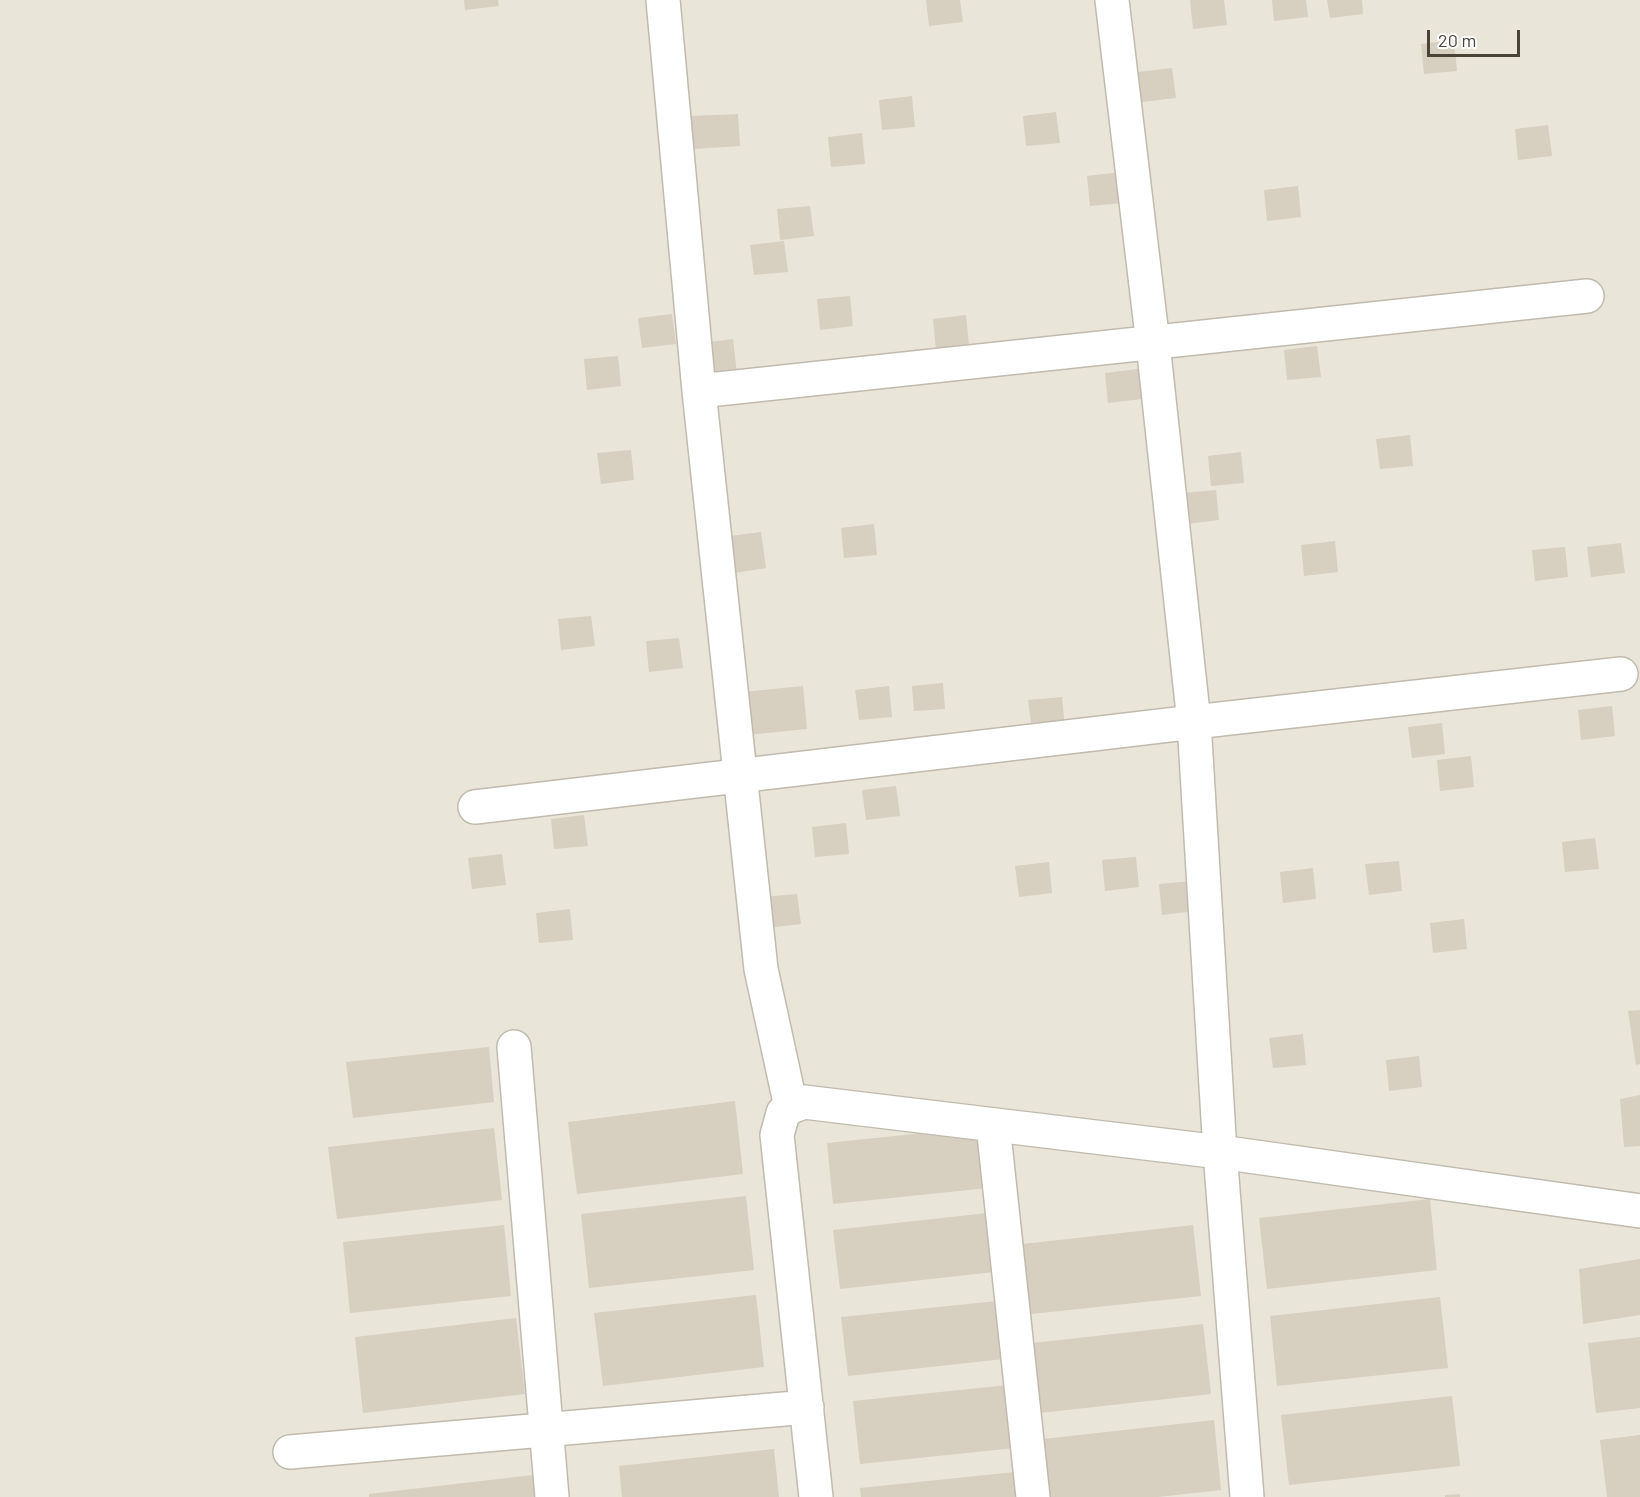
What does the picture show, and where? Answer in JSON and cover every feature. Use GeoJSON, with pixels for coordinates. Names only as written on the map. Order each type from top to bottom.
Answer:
{"type":"FeatureCollection","features":[{"type":"Feature","properties":{"kind":"street"},"geometry":{"type":"LineString","coordinates":[[663,0],[699,391],[761,969],[790,1107]]}},
{"type":"Feature","properties":{"kind":"street"},"geometry":{"type":"LineString","coordinates":[[1112,0],[1153,344],[1194,722],[1220,1152],[1247,1497]]}},
{"type":"Feature","properties":{"kind":"street"},"geometry":{"type":"LineString","coordinates":[[699,391],[1587,296]]}},
{"type":"Feature","properties":{"kind":"street"},"geometry":{"type":"LineString","coordinates":[[475,807],[1622,674]]}},
{"type":"Feature","properties":{"kind":"street"},"geometry":{"type":"LineString","coordinates":[[514,1047],[552,1497]]}},
{"type":"Feature","properties":{"kind":"street"},"geometry":{"type":"LineString","coordinates":[[816,1497],[777,1136],[783,1113],[790,1107],[804,1102],[1220,1152],[1640,1211]]}},
{"type":"Feature","properties":{"kind":"street"},"geometry":{"type":"LineString","coordinates":[[993,1125],[1033,1497]]}},
{"type":"Feature","properties":{"kind":"street"},"geometry":{"type":"LineString","coordinates":[[290,1452],[807,1407]]}},
{"type":"Feature","properties":{"kind":"shaded area"},"geometry":{"type":"Polygon","coordinates":[[[0,0],[1640,0],[1640,1497],[0,1497],[0,0]]]}},
{"type":"Feature","properties":{"kind":"building"},"geometry":{"type":"Polygon","coordinates":[[[464,0],[498,0],[499,6],[465,10],[464,0]]]}},
{"type":"Feature","properties":{"kind":"building"},"geometry":{"type":"Polygon","coordinates":[[[926,0],[960,0],[963,22],[929,26],[926,0]]]}},
{"type":"Feature","properties":{"kind":"building"},"geometry":{"type":"Polygon","coordinates":[[[1190,0],[1224,0],[1227,25],[1193,29],[1190,0]]]}},
{"type":"Feature","properties":{"kind":"building"},"geometry":{"type":"Polygon","coordinates":[[[1272,0],[1306,0],[1308,17],[1274,21],[1272,0]]]}},
{"type":"Feature","properties":{"kind":"building"},"geometry":{"type":"Polygon","coordinates":[[[1327,0],[1362,0],[1363,14],[1330,18],[1327,0]]]}},
{"type":"Feature","properties":{"kind":"building"},"geometry":{"type":"Polygon","coordinates":[[[1454,40],[1457,71],[1424,74],[1421,44],[1454,40]]]}},
{"type":"Feature","properties":{"kind":"building"},"geometry":{"type":"Polygon","coordinates":[[[1172,68],[1176,98],[1142,102],[1138,72],[1172,68]]]}},
{"type":"Feature","properties":{"kind":"building"},"geometry":{"type":"Polygon","coordinates":[[[912,96],[915,127],[882,130],[879,100],[912,96]]]}},
{"type":"Feature","properties":{"kind":"building"},"geometry":{"type":"Polygon","coordinates":[[[1056,112],[1060,143],[1026,146],[1023,116],[1056,112]]]}},
{"type":"Feature","properties":{"kind":"building"},"geometry":{"type":"Polygon","coordinates":[[[738,114],[740,146],[693,149],[691,116],[738,114]]]}},
{"type":"Feature","properties":{"kind":"building"},"geometry":{"type":"Polygon","coordinates":[[[1548,125],[1552,156],[1518,160],[1515,129],[1548,125]]]}},
{"type":"Feature","properties":{"kind":"building"},"geometry":{"type":"Polygon","coordinates":[[[862,133],[865,164],[831,167],[828,137],[862,133]]]}},
{"type":"Feature","properties":{"kind":"building"},"geometry":{"type":"Polygon","coordinates":[[[1121,172],[1124,203],[1090,206],[1087,176],[1121,172]]]}},
{"type":"Feature","properties":{"kind":"building"},"geometry":{"type":"Polygon","coordinates":[[[1298,186],[1301,217],[1267,221],[1264,190],[1298,186]]]}},
{"type":"Feature","properties":{"kind":"building"},"geometry":{"type":"Polygon","coordinates":[[[810,206],[814,236],[780,240],[777,209],[810,206]]]}},
{"type":"Feature","properties":{"kind":"building"},"geometry":{"type":"Polygon","coordinates":[[[784,241],[788,272],[754,275],[750,245],[784,241]]]}},
{"type":"Feature","properties":{"kind":"building"},"geometry":{"type":"Polygon","coordinates":[[[850,296],[853,326],[820,330],[817,299],[850,296]]]}},
{"type":"Feature","properties":{"kind":"building"},"geometry":{"type":"Polygon","coordinates":[[[672,314],[676,344],[642,348],[638,318],[672,314]]]}},
{"type":"Feature","properties":{"kind":"building"},"geometry":{"type":"Polygon","coordinates":[[[966,315],[969,346],[936,350],[933,319],[966,315]]]}},
{"type":"Feature","properties":{"kind":"building"},"geometry":{"type":"Polygon","coordinates":[[[733,339],[737,374],[707,378],[703,343],[733,339]]]}},
{"type":"Feature","properties":{"kind":"building"},"geometry":{"type":"Polygon","coordinates":[[[1317,346],[1321,377],[1287,380],[1284,350],[1317,346]]]}},
{"type":"Feature","properties":{"kind":"building"},"geometry":{"type":"Polygon","coordinates":[[[618,356],[621,386],[587,390],[584,359],[618,356]]]}},
{"type":"Feature","properties":{"kind":"building"},"geometry":{"type":"Polygon","coordinates":[[[1138,369],[1142,399],[1108,403],[1105,373],[1138,369]]]}},
{"type":"Feature","properties":{"kind":"building"},"geometry":{"type":"Polygon","coordinates":[[[1410,435],[1413,466],[1380,469],[1376,439],[1410,435]]]}},
{"type":"Feature","properties":{"kind":"building"},"geometry":{"type":"Polygon","coordinates":[[[631,450],[634,480],[601,484],[597,453],[631,450]]]}},
{"type":"Feature","properties":{"kind":"building"},"geometry":{"type":"Polygon","coordinates":[[[1241,452],[1244,483],[1211,486],[1208,456],[1241,452]]]}},
{"type":"Feature","properties":{"kind":"building"},"geometry":{"type":"Polygon","coordinates":[[[1216,490],[1219,520],[1186,524],[1182,493],[1216,490]]]}},
{"type":"Feature","properties":{"kind":"building"},"geometry":{"type":"Polygon","coordinates":[[[874,524],[877,555],[844,558],[841,528],[874,524]]]}},
{"type":"Feature","properties":{"kind":"building"},"geometry":{"type":"Polygon","coordinates":[[[761,532],[766,568],[728,574],[722,537],[761,532]]]}},
{"type":"Feature","properties":{"kind":"building"},"geometry":{"type":"Polygon","coordinates":[[[1335,541],[1338,572],[1304,576],[1301,545],[1335,541]]]}},
{"type":"Feature","properties":{"kind":"building"},"geometry":{"type":"Polygon","coordinates":[[[1621,543],[1625,573],[1591,577],[1587,547],[1621,543]]]}},
{"type":"Feature","properties":{"kind":"building"},"geometry":{"type":"Polygon","coordinates":[[[1565,547],[1568,577],[1535,581],[1532,550],[1565,547]]]}},
{"type":"Feature","properties":{"kind":"building"},"geometry":{"type":"Polygon","coordinates":[[[591,616],[595,646],[561,650],[558,619],[591,616]]]}},
{"type":"Feature","properties":{"kind":"building"},"geometry":{"type":"Polygon","coordinates":[[[679,638],[683,668],[649,672],[646,641],[679,638]]]}},
{"type":"Feature","properties":{"kind":"building"},"geometry":{"type":"Polygon","coordinates":[[[943,683],[945,709],[914,711],[912,686],[943,683]]]}},
{"type":"Feature","properties":{"kind":"building"},"geometry":{"type":"Polygon","coordinates":[[[803,686],[807,729],[747,735],[743,692],[803,686]]]}},
{"type":"Feature","properties":{"kind":"building"},"geometry":{"type":"Polygon","coordinates":[[[889,686],[892,717],[859,720],[855,690],[889,686]]]}},
{"type":"Feature","properties":{"kind":"building"},"geometry":{"type":"Polygon","coordinates":[[[1062,697],[1065,727],[1032,731],[1028,700],[1062,697]]]}},
{"type":"Feature","properties":{"kind":"building"},"geometry":{"type":"Polygon","coordinates":[[[1612,706],[1615,736],[1581,740],[1578,710],[1612,706]]]}},
{"type":"Feature","properties":{"kind":"building"},"geometry":{"type":"Polygon","coordinates":[[[1442,723],[1445,754],[1412,758],[1408,727],[1442,723]]]}},
{"type":"Feature","properties":{"kind":"building"},"geometry":{"type":"Polygon","coordinates":[[[1471,756],[1474,787],[1440,791],[1437,760],[1471,756]]]}},
{"type":"Feature","properties":{"kind":"building"},"geometry":{"type":"Polygon","coordinates":[[[896,786],[900,816],[866,820],[862,790],[896,786]]]}},
{"type":"Feature","properties":{"kind":"building"},"geometry":{"type":"Polygon","coordinates":[[[584,815],[588,846],[554,849],[551,819],[584,815]]]}},
{"type":"Feature","properties":{"kind":"building"},"geometry":{"type":"Polygon","coordinates":[[[846,823],[849,854],[815,857],[812,827],[846,823]]]}},
{"type":"Feature","properties":{"kind":"building"},"geometry":{"type":"Polygon","coordinates":[[[1595,838],[1599,869],[1565,872],[1562,842],[1595,838]]]}},
{"type":"Feature","properties":{"kind":"building"},"geometry":{"type":"Polygon","coordinates":[[[502,854],[506,885],[472,889],[468,858],[502,854]]]}},
{"type":"Feature","properties":{"kind":"building"},"geometry":{"type":"Polygon","coordinates":[[[1136,857],[1139,887],[1105,891],[1102,860],[1136,857]]]}},
{"type":"Feature","properties":{"kind":"building"},"geometry":{"type":"Polygon","coordinates":[[[1399,861],[1402,891],[1369,895],[1365,864],[1399,861]]]}},
{"type":"Feature","properties":{"kind":"building"},"geometry":{"type":"Polygon","coordinates":[[[1049,862],[1052,893],[1019,897],[1015,866],[1049,862]]]}},
{"type":"Feature","properties":{"kind":"building"},"geometry":{"type":"Polygon","coordinates":[[[1313,868],[1316,899],[1283,903],[1280,872],[1313,868]]]}},
{"type":"Feature","properties":{"kind":"building"},"geometry":{"type":"Polygon","coordinates":[[[1192,881],[1196,911],[1162,915],[1159,884],[1192,881]]]}},
{"type":"Feature","properties":{"kind":"building"},"geometry":{"type":"Polygon","coordinates":[[[797,894],[801,924],[767,928],[763,897],[797,894]]]}},
{"type":"Feature","properties":{"kind":"building"},"geometry":{"type":"Polygon","coordinates":[[[570,909],[573,940],[539,943],[536,913],[570,909]]]}},
{"type":"Feature","properties":{"kind":"building"},"geometry":{"type":"Polygon","coordinates":[[[1464,919],[1467,949],[1433,953],[1430,923],[1464,919]]]}},
{"type":"Feature","properties":{"kind":"building"},"geometry":{"type":"Polygon","coordinates":[[[1640,1010],[1640,1064],[1636,1065],[1628,1011],[1640,1010]]]}},
{"type":"Feature","properties":{"kind":"building"},"geometry":{"type":"Polygon","coordinates":[[[1303,1034],[1306,1065],[1273,1068],[1269,1038],[1303,1034]]]}},
{"type":"Feature","properties":{"kind":"building"},"geometry":{"type":"Polygon","coordinates":[[[489,1047],[494,1102],[353,1118],[346,1062],[489,1047]]]}},
{"type":"Feature","properties":{"kind":"building"},"geometry":{"type":"Polygon","coordinates":[[[1419,1056],[1422,1087],[1389,1091],[1386,1060],[1419,1056]]]}},
{"type":"Feature","properties":{"kind":"building"},"geometry":{"type":"Polygon","coordinates":[[[1640,1095],[1640,1146],[1624,1147],[1620,1099],[1640,1095]]]}},
{"type":"Feature","properties":{"kind":"building"},"geometry":{"type":"Polygon","coordinates":[[[735,1101],[743,1174],[577,1194],[568,1122],[735,1101]]]}},
{"type":"Feature","properties":{"kind":"building"},"geometry":{"type":"Polygon","coordinates":[[[982,1127],[988,1188],[833,1204],[827,1143],[982,1127]]]}},
{"type":"Feature","properties":{"kind":"building"},"geometry":{"type":"Polygon","coordinates":[[[494,1128],[502,1200],[337,1219],[328,1147],[494,1128]]]}},
{"type":"Feature","properties":{"kind":"building"},"geometry":{"type":"Polygon","coordinates":[[[746,1196],[754,1270],[589,1288],[581,1214],[746,1196]]]}},
{"type":"Feature","properties":{"kind":"building"},"geometry":{"type":"Polygon","coordinates":[[[1430,1199],[1437,1270],[1267,1289],[1259,1218],[1430,1199]]]}},
{"type":"Feature","properties":{"kind":"building"},"geometry":{"type":"Polygon","coordinates":[[[987,1213],[994,1272],[840,1289],[833,1230],[987,1213]]]}},
{"type":"Feature","properties":{"kind":"building"},"geometry":{"type":"Polygon","coordinates":[[[504,1225],[511,1296],[350,1313],[343,1242],[504,1225]]]}},
{"type":"Feature","properties":{"kind":"building"},"geometry":{"type":"Polygon","coordinates":[[[1193,1225],[1201,1296],[1031,1314],[1023,1244],[1193,1225]]]}},
{"type":"Feature","properties":{"kind":"building"},"geometry":{"type":"Polygon","coordinates":[[[1640,1259],[1640,1315],[1583,1324],[1579,1269],[1640,1259]]]}},
{"type":"Feature","properties":{"kind":"building"},"geometry":{"type":"Polygon","coordinates":[[[756,1295],[764,1367],[603,1386],[594,1313],[756,1295]]]}},
{"type":"Feature","properties":{"kind":"building"},"geometry":{"type":"Polygon","coordinates":[[[1440,1297],[1448,1368],[1277,1386],[1270,1316],[1440,1297]]]}},
{"type":"Feature","properties":{"kind":"building"},"geometry":{"type":"Polygon","coordinates":[[[997,1301],[1004,1359],[848,1376],[841,1317],[997,1301]]]}},
{"type":"Feature","properties":{"kind":"building"},"geometry":{"type":"Polygon","coordinates":[[[516,1318],[525,1394],[363,1413],[355,1337],[516,1318]]]}},
{"type":"Feature","properties":{"kind":"building"},"geometry":{"type":"Polygon","coordinates":[[[1203,1324],[1211,1394],[1040,1413],[1033,1343],[1203,1324]]]}},
{"type":"Feature","properties":{"kind":"building"},"geometry":{"type":"Polygon","coordinates":[[[1640,1337],[1640,1408],[1596,1413],[1588,1343],[1640,1337]]]}},
{"type":"Feature","properties":{"kind":"building"},"geometry":{"type":"Polygon","coordinates":[[[1008,1385],[1015,1448],[860,1464],[853,1401],[1008,1385]]]}},
{"type":"Feature","properties":{"kind":"building"},"geometry":{"type":"Polygon","coordinates":[[[1452,1396],[1460,1466],[1289,1485],[1281,1415],[1452,1396]]]}},
{"type":"Feature","properties":{"kind":"building"},"geometry":{"type":"Polygon","coordinates":[[[1214,1420],[1221,1490],[1158,1497],[1050,1497],[1043,1439],[1214,1420]]]}},
{"type":"Feature","properties":{"kind":"building"},"geometry":{"type":"Polygon","coordinates":[[[1640,1435],[1640,1497],[1607,1497],[1600,1440],[1640,1435]]]}},
{"type":"Feature","properties":{"kind":"building"},"geometry":{"type":"Polygon","coordinates":[[[774,1449],[779,1497],[622,1497],[619,1466],[774,1449]]]}},
{"type":"Feature","properties":{"kind":"building"},"geometry":{"type":"Polygon","coordinates":[[[1015,1472],[1017,1497],[861,1497],[860,1488],[1015,1472]]]}},
{"type":"Feature","properties":{"kind":"building"},"geometry":{"type":"Polygon","coordinates":[[[533,1475],[536,1497],[369,1497],[369,1494],[533,1475]]]}},
{"type":"Feature","properties":{"kind":"building"},"geometry":{"type":"Polygon","coordinates":[[[1460,1494],[1460,1497],[1445,1497],[1445,1495],[1460,1494]]]}}]}
